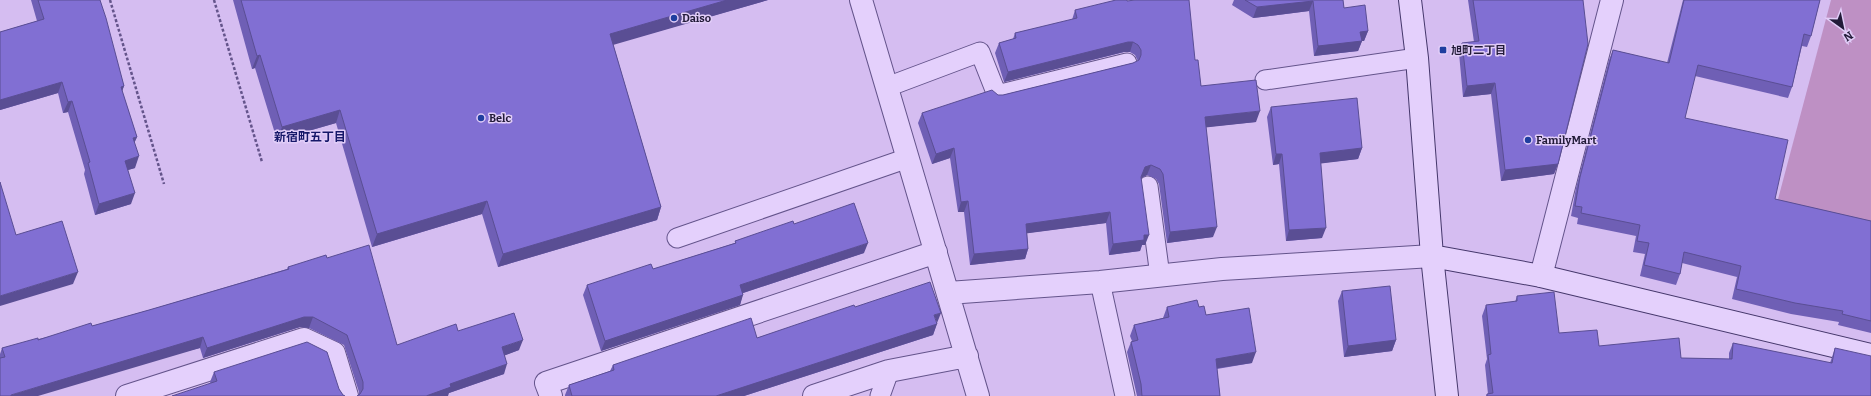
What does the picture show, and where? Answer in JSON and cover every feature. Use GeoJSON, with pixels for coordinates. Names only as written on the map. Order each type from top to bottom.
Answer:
{"type":"FeatureCollection","features":[{"type":"Feature","properties":{"kind":"street"},"geometry":{"type":"LineString","coordinates":[[861,0],[978,396]]}},
{"type":"Feature","properties":{"kind":"street"},"geometry":{"type":"LineString","coordinates":[[1410,0],[1432,256],[1446,396]]}},
{"type":"Feature","properties":{"kind":"street"},"geometry":{"type":"LineString","coordinates":[[1541,276],[1612,0]]}},
{"type":"Feature","properties":{"kind":"street"},"geometry":{"type":"LineString","coordinates":[[551,396],[546,382],[936,252]]}},
{"type":"Feature","properties":{"kind":"street"},"geometry":{"type":"LineString","coordinates":[[948,293],[1100,282],[1222,269],[1432,256],[1541,276],[1871,355]]}},
{"type":"Feature","properties":{"kind":"street"},"geometry":{"type":"LineString","coordinates":[[127,396],[304,339],[334,353],[346,396]]}},
{"type":"Feature","properties":{"kind":"street"},"geometry":{"type":"LineString","coordinates":[[814,396],[889,371],[967,356]]}},
{"type":"Feature","properties":{"kind":"lane"},"geometry":{"type":"LineString","coordinates":[[887,87],[980,52],[997,95],[1126,63]]}},
{"type":"Feature","properties":{"kind":"lane"},"geometry":{"type":"LineString","coordinates":[[1265,80],[1416,58]]}},
{"type":"Feature","properties":{"kind":"lane"},"geometry":{"type":"LineString","coordinates":[[676,238],[908,158]]}},
{"type":"Feature","properties":{"kind":"lane"},"geometry":{"type":"LineString","coordinates":[[1148,186],[1160,276]]}},
{"type":"Feature","properties":{"kind":"lane"},"geometry":{"type":"LineString","coordinates":[[1100,282],[1125,396]]}},
{"type":"Feature","properties":{"kind":"lane"},"geometry":{"type":"LineString","coordinates":[[880,396],[889,371]]}},
{"type":"Feature","properties":{"kind":"path"},"geometry":{"type":"LineString","coordinates":[[110,0],[164,184]]}},
{"type":"Feature","properties":{"kind":"path"},"geometry":{"type":"LineString","coordinates":[[214,0],[262,162]]}},
{"type":"Feature","properties":{"kind":"shaded area"},"geometry":{"type":"Polygon","coordinates":[[[1831,0],[1871,0],[1871,226],[1777,203],[1831,0]]]}},
{"type":"Feature","properties":{"kind":"building"},"geometry":{"type":"Polygon","coordinates":[[[38,0],[100,0],[124,86],[121,87],[137,137],[133,138],[139,156],[125,161],[135,193],[99,204],[88,163],[90,162],[72,101],[68,102],[62,82],[0,100],[0,32],[44,19],[38,0]]]}},
{"type":"Feature","properties":{"kind":"building","name":"Belc"},"geometry":{"type":"Polygon","coordinates":[[[241,0],[727,0],[610,34],[661,207],[503,254],[487,201],[377,234],[340,110],[282,127],[260,55],[257,56],[241,0]]]}},
{"type":"Feature","properties":{"kind":"building"},"geometry":{"type":"Polygon","coordinates":[[[1116,0],[1189,0],[1195,60],[1198,60],[1201,86],[1256,80],[1260,111],[1205,117],[1217,227],[1170,232],[1163,174],[1160,169],[1151,165],[1145,167],[1141,177],[1149,235],[1144,235],[1144,240],[1113,244],[1110,212],[1026,224],[1028,249],[974,254],[968,201],[961,202],[954,148],[936,154],[922,113],[992,90],[998,95],[1003,95],[1133,63],[1139,60],[1141,50],[1138,45],[1133,42],[1128,42],[1008,72],[999,43],[1016,38],[1015,33],[1077,18],[1075,10],[1116,0]]]}},
{"type":"Feature","properties":{"kind":"building"},"geometry":{"type":"Polygon","coordinates":[[[1245,0],[1343,0],[1344,8],[1365,5],[1368,31],[1360,32],[1362,41],[1318,46],[1313,1],[1257,7],[1245,0]]]}},
{"type":"Feature","properties":{"kind":"building"},"geometry":{"type":"Polygon","coordinates":[[[1473,0],[1583,0],[1588,44],[1558,164],[1505,170],[1495,83],[1467,86],[1462,43],[1479,41],[1473,0]]]}},
{"type":"Feature","properties":{"kind":"building"},"geometry":{"type":"Polygon","coordinates":[[[1684,0],[1820,0],[1811,36],[1804,34],[1792,87],[1698,65],[1685,118],[1788,140],[1775,199],[1871,221],[1871,321],[1842,314],[1843,311],[1795,303],[1736,289],[1741,266],[1684,252],[1680,274],[1644,265],[1649,243],[1637,241],[1640,225],[1581,213],[1582,207],[1575,206],[1580,177],[1613,50],[1669,63],[1684,0]]]}},
{"type":"Feature","properties":{"kind":"building"},"geometry":{"type":"Polygon","coordinates":[[[1357,98],[1362,148],[1320,153],[1326,228],[1289,230],[1282,154],[1276,154],[1271,107],[1357,98]]]}},
{"type":"Feature","properties":{"kind":"building"},"geometry":{"type":"Polygon","coordinates":[[[0,182],[16,235],[62,221],[78,272],[0,296],[0,182]]]}},
{"type":"Feature","properties":{"kind":"building"},"geometry":{"type":"Polygon","coordinates":[[[854,203],[868,243],[740,285],[743,295],[605,341],[587,285],[651,264],[653,269],[736,243],[735,241],[793,221],[794,224],[854,203]]]}},
{"type":"Feature","properties":{"kind":"building"},"geometry":{"type":"Polygon","coordinates":[[[369,245],[397,345],[456,324],[458,331],[514,313],[523,340],[502,347],[507,364],[450,384],[451,387],[426,396],[357,396],[363,389],[363,382],[347,335],[313,317],[304,317],[207,348],[203,337],[11,396],[0,396],[0,358],[5,357],[2,348],[38,338],[38,340],[91,323],[92,326],[289,269],[288,267],[326,255],[327,258],[369,245]]]}},
{"type":"Feature","properties":{"kind":"building"},"geometry":{"type":"Polygon","coordinates":[[[930,282],[941,313],[934,315],[937,324],[716,396],[572,396],[569,385],[614,370],[613,365],[751,318],[757,338],[854,305],[855,307],[930,282]]]}},
{"type":"Feature","properties":{"kind":"building"},"geometry":{"type":"Polygon","coordinates":[[[1390,286],[1396,340],[1348,346],[1342,291],[1390,286]]]}},
{"type":"Feature","properties":{"kind":"building"},"geometry":{"type":"Polygon","coordinates":[[[1554,292],[1559,333],[1597,330],[1599,346],[1679,338],[1681,358],[1732,359],[1733,343],[1832,363],[1835,348],[1871,356],[1871,396],[1487,396],[1487,394],[1493,393],[1488,355],[1491,354],[1486,305],[1517,301],[1517,296],[1554,292]]]}},
{"type":"Feature","properties":{"kind":"building"},"geometry":{"type":"Polygon","coordinates":[[[1197,300],[1199,307],[1204,306],[1206,315],[1249,308],[1256,352],[1216,359],[1220,396],[1142,396],[1141,384],[1131,342],[1138,340],[1134,325],[1169,317],[1167,307],[1197,300]]]}},
{"type":"Feature","properties":{"kind":"building"},"geometry":{"type":"Polygon","coordinates":[[[307,342],[327,352],[339,389],[345,396],[172,396],[217,381],[214,372],[307,342]]]}},
{"type":"Feature","properties":{"kind":"place","name":"Daiso"},"geometry":{"type":"Point","coordinates":[674,18]}},
{"type":"Feature","properties":{"kind":"place","name":"旭町二丁目"},"geometry":{"type":"Point","coordinates":[1443,50]}},
{"type":"Feature","properties":{"kind":"place","name":"Belc"},"geometry":{"type":"Point","coordinates":[481,118]}},
{"type":"Feature","properties":{"kind":"place","name":"FamilyMart"},"geometry":{"type":"Point","coordinates":[1528,140]}},
{"type":"Feature","properties":{"kind":"district","name":"新宿町五丁目"},"geometry":{"type":"Point","coordinates":[310,137]}}]}
